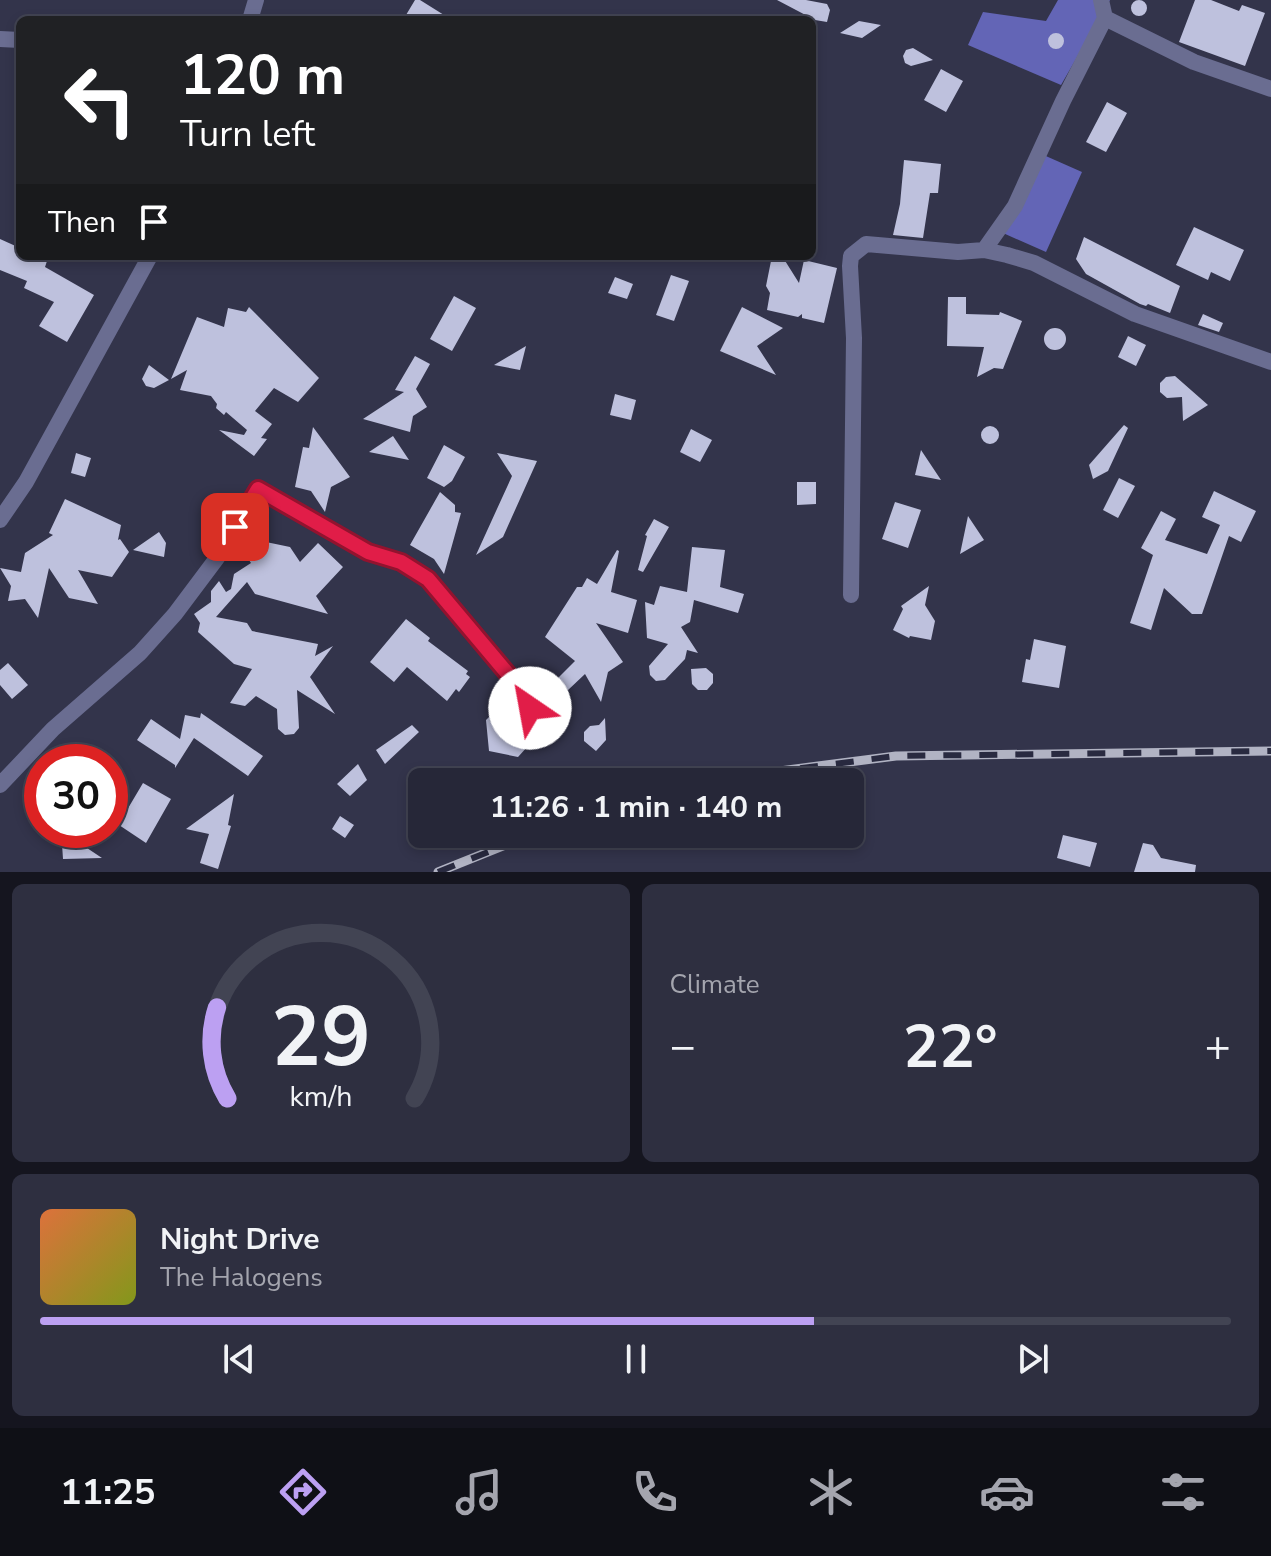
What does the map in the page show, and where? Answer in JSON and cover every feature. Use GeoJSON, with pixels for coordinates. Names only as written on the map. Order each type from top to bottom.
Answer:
{"type":"FeatureCollection","features":[{"type":"Feature","properties":{"kind":"street"},"geometry":{"type":"LineString","coordinates":[[984,250],[1015,206],[1105,18],[1101,0]]}},
{"type":"Feature","properties":{"kind":"street"},"geometry":{"type":"LineString","coordinates":[[1105,18],[1194,62],[1271,89]]}},
{"type":"Feature","properties":{"kind":"street"},"geometry":{"type":"LineString","coordinates":[[851,595],[854,338],[850,276],[851,256],[866,244],[958,252],[984,250],[1034,263],[1135,314],[1271,362]]}},
{"type":"Feature","properties":{"kind":"street"},"geometry":{"type":"LineString","coordinates":[[0,520],[26,482],[148,260]]}},
{"type":"Feature","properties":{"kind":"street"},"geometry":{"type":"LineString","coordinates":[[0,785],[53,729],[140,653],[175,614],[217,558],[258,489],[368,552],[401,562],[428,579],[512,679],[542,734]]}},
{"type":"Feature","properties":{"kind":"shaded area"},"geometry":{"type":"Polygon","coordinates":[[[1058,0],[1110,0],[1061,85],[968,45],[983,12],[1046,21],[1058,0]]]}},
{"type":"Feature","properties":{"kind":"shaded area"},"geometry":{"type":"Polygon","coordinates":[[[1039,153],[1082,172],[1046,252],[1003,233],[1039,153]]]}},
{"type":"Feature","properties":{"kind":"building"},"geometry":{"type":"Polygon","coordinates":[[[415,0],[420,0],[446,16],[405,16],[415,0]]]}},
{"type":"Feature","properties":{"kind":"building"},"geometry":{"type":"Polygon","coordinates":[[[777,0],[806,0],[827,4],[830,10],[827,22],[816,20],[816,16],[807,16],[777,0]]]}},
{"type":"Feature","properties":{"kind":"building"},"geometry":{"type":"Polygon","coordinates":[[[1136,0],[1142,0],[1147,8],[1145,14],[1136,16],[1131,11],[1131,5],[1136,0]]]}},
{"type":"Feature","properties":{"kind":"building"},"geometry":{"type":"Polygon","coordinates":[[[1195,0],[1211,0],[1239,11],[1242,5],[1265,13],[1245,66],[1179,42],[1195,0]]]}},
{"type":"Feature","properties":{"kind":"building"},"geometry":{"type":"Polygon","coordinates":[[[859,21],[881,25],[862,38],[840,33],[859,21]]]}},
{"type":"Feature","properties":{"kind":"building"},"geometry":{"type":"Polygon","coordinates":[[[1053,33],[1059,33],[1064,41],[1062,47],[1053,49],[1048,44],[1048,38],[1053,33]]]}},
{"type":"Feature","properties":{"kind":"building"},"geometry":{"type":"Polygon","coordinates":[[[913,48],[933,60],[911,66],[905,63],[903,56],[906,50],[913,48]]]}},
{"type":"Feature","properties":{"kind":"building"},"geometry":{"type":"Polygon","coordinates":[[[941,69],[963,81],[946,112],[924,100],[941,69]]]}},
{"type":"Feature","properties":{"kind":"building"},"geometry":{"type":"Polygon","coordinates":[[[1107,102],[1127,113],[1106,152],[1086,142],[1107,102]]]}},
{"type":"Feature","properties":{"kind":"building"},"geometry":{"type":"Polygon","coordinates":[[[904,160],[941,164],[938,193],[930,193],[923,238],[893,235],[900,204],[904,160]]]}},
{"type":"Feature","properties":{"kind":"building"},"geometry":{"type":"Polygon","coordinates":[[[1194,227],[1244,250],[1230,281],[1211,272],[1208,280],[1176,265],[1194,227]]]}},
{"type":"Feature","properties":{"kind":"building"},"geometry":{"type":"Polygon","coordinates":[[[1084,237],[1180,286],[1170,313],[1140,304],[1086,274],[1076,259],[1084,237]]]}},
{"type":"Feature","properties":{"kind":"building"},"geometry":{"type":"Polygon","coordinates":[[[0,239],[16,246],[16,260],[45,260],[45,267],[94,295],[67,342],[39,326],[54,302],[24,288],[27,281],[0,270],[0,239]]]}},
{"type":"Feature","properties":{"kind":"building"},"geometry":{"type":"Polygon","coordinates":[[[771,260],[785,260],[799,283],[804,260],[837,268],[824,323],[802,318],[802,314],[798,317],[767,310],[770,293],[766,286],[771,260]]]}},
{"type":"Feature","properties":{"kind":"building"},"geometry":{"type":"Polygon","coordinates":[[[671,275],[689,281],[674,321],[656,315],[671,275]]]}},
{"type":"Feature","properties":{"kind":"building"},"geometry":{"type":"Polygon","coordinates":[[[615,277],[633,284],[627,299],[608,293],[615,277]]]}},
{"type":"Feature","properties":{"kind":"building"},"geometry":{"type":"Polygon","coordinates":[[[454,296],[476,308],[452,351],[430,339],[454,296]]]}},
{"type":"Feature","properties":{"kind":"building"},"geometry":{"type":"Polygon","coordinates":[[[948,297],[966,297],[966,314],[999,315],[1000,312],[1022,321],[1003,369],[994,368],[977,377],[984,347],[947,346],[948,297]]]}},
{"type":"Feature","properties":{"kind":"building"},"geometry":{"type":"Polygon","coordinates":[[[249,307],[319,378],[298,402],[274,388],[255,411],[272,424],[261,438],[267,439],[254,456],[219,430],[244,435],[247,430],[226,412],[224,415],[216,408],[217,404],[211,396],[180,390],[187,370],[171,379],[197,317],[224,327],[228,308],[246,312],[249,307]]]}},
{"type":"Feature","properties":{"kind":"building"},"geometry":{"type":"Polygon","coordinates":[[[742,307],[783,328],[757,346],[776,375],[720,351],[742,307]]]}},
{"type":"Feature","properties":{"kind":"building"},"geometry":{"type":"Polygon","coordinates":[[[1203,314],[1223,323],[1219,332],[1198,325],[1203,314]]]}},
{"type":"Feature","properties":{"kind":"building"},"geometry":{"type":"Polygon","coordinates":[[[1055,328],[1063,331],[1066,339],[1063,347],[1055,350],[1047,347],[1044,339],[1047,331],[1055,328]]]}},
{"type":"Feature","properties":{"kind":"building"},"geometry":{"type":"Polygon","coordinates":[[[1128,336],[1146,345],[1136,366],[1118,357],[1128,336]]]}},
{"type":"Feature","properties":{"kind":"building"},"geometry":{"type":"Polygon","coordinates":[[[526,346],[520,370],[494,365],[526,346]]]}},
{"type":"Feature","properties":{"kind":"building"},"geometry":{"type":"Polygon","coordinates":[[[415,356],[430,364],[416,389],[427,407],[413,416],[410,432],[363,419],[404,392],[395,390],[415,356]]]}},
{"type":"Feature","properties":{"kind":"building"},"geometry":{"type":"Polygon","coordinates":[[[149,365],[169,380],[154,388],[146,386],[142,379],[149,365]]]}},
{"type":"Feature","properties":{"kind":"building"},"geometry":{"type":"Polygon","coordinates":[[[1175,376],[1208,405],[1183,421],[1182,397],[1167,398],[1160,392],[1160,383],[1166,377],[1175,376]]]}},
{"type":"Feature","properties":{"kind":"building"},"geometry":{"type":"Polygon","coordinates":[[[615,394],[636,400],[631,420],[610,415],[615,394]]]}},
{"type":"Feature","properties":{"kind":"building"},"geometry":{"type":"Polygon","coordinates":[[[1124,425],[1128,428],[1108,471],[1093,479],[1089,465],[1124,425]]]}},
{"type":"Feature","properties":{"kind":"building"},"geometry":{"type":"Polygon","coordinates":[[[990,426],[999,435],[990,444],[981,435],[990,426]]]}},
{"type":"Feature","properties":{"kind":"building"},"geometry":{"type":"Polygon","coordinates":[[[313,427],[350,477],[331,487],[325,512],[311,491],[295,487],[303,447],[309,448],[313,427]]]}},
{"type":"Feature","properties":{"kind":"building"},"geometry":{"type":"Polygon","coordinates":[[[691,429],[712,440],[700,462],[680,452],[691,429]]]}},
{"type":"Feature","properties":{"kind":"building"},"geometry":{"type":"Polygon","coordinates":[[[393,436],[409,460],[369,452],[393,436]]]}},
{"type":"Feature","properties":{"kind":"building"},"geometry":{"type":"Polygon","coordinates":[[[444,445],[465,457],[452,481],[444,487],[427,478],[444,445]]]}},
{"type":"Feature","properties":{"kind":"building"},"geometry":{"type":"Polygon","coordinates":[[[921,450],[941,480],[915,475],[921,450]]]}},
{"type":"Feature","properties":{"kind":"building"},"geometry":{"type":"Polygon","coordinates":[[[76,453],[91,458],[85,477],[71,473],[76,453]]]}},
{"type":"Feature","properties":{"kind":"building"},"geometry":{"type":"Polygon","coordinates":[[[497,453],[537,461],[503,537],[476,555],[512,476],[497,453]]]}},
{"type":"Feature","properties":{"kind":"building"},"geometry":{"type":"Polygon","coordinates":[[[1119,478],[1135,486],[1118,518],[1103,510],[1119,478]]]}},
{"type":"Feature","properties":{"kind":"building"},"geometry":{"type":"Polygon","coordinates":[[[797,482],[816,482],[816,504],[797,505],[797,482]]]}},
{"type":"Feature","properties":{"kind":"building"},"geometry":{"type":"Polygon","coordinates":[[[1214,491],[1256,511],[1241,542],[1229,536],[1202,614],[1192,614],[1164,588],[1151,630],[1130,623],[1153,555],[1141,548],[1161,511],[1176,519],[1165,540],[1207,554],[1220,525],[1202,517],[1214,491]]]}},
{"type":"Feature","properties":{"kind":"building"},"geometry":{"type":"Polygon","coordinates":[[[440,492],[455,505],[455,512],[461,513],[444,574],[434,559],[410,545],[440,492]]]}},
{"type":"Feature","properties":{"kind":"building"},"geometry":{"type":"Polygon","coordinates":[[[65,499],[121,525],[118,540],[129,552],[112,577],[78,570],[98,604],[69,598],[49,568],[38,618],[25,599],[8,601],[11,586],[0,568],[21,572],[25,553],[53,535],[49,533],[65,499]]]}},
{"type":"Feature","properties":{"kind":"building"},"geometry":{"type":"Polygon","coordinates":[[[895,502],[921,510],[908,548],[882,539],[895,502]]]}},
{"type":"Feature","properties":{"kind":"building"},"geometry":{"type":"Polygon","coordinates":[[[968,516],[984,540],[960,554],[968,516]]]}},
{"type":"Feature","properties":{"kind":"building"},"geometry":{"type":"Polygon","coordinates":[[[654,519],[669,527],[643,572],[638,570],[645,535],[654,519]]]}},
{"type":"Feature","properties":{"kind":"building"},"geometry":{"type":"Polygon","coordinates":[[[159,532],[166,543],[164,557],[133,550],[159,532]]]}},
{"type":"Feature","properties":{"kind":"building"},"geometry":{"type":"Polygon","coordinates":[[[242,537],[290,547],[300,562],[318,543],[343,567],[316,596],[328,614],[255,594],[247,582],[216,617],[247,623],[252,631],[318,644],[315,656],[333,646],[310,677],[335,714],[297,690],[299,728],[294,734],[285,735],[278,729],[277,709],[256,696],[245,706],[230,703],[252,669],[234,664],[198,632],[200,623],[194,614],[211,602],[211,591],[219,581],[226,592],[231,589],[234,574],[251,563],[238,544],[242,537]]]}},
{"type":"Feature","properties":{"kind":"building"},"geometry":{"type":"Polygon","coordinates":[[[692,547],[725,550],[720,587],[744,594],[738,613],[694,600],[690,622],[681,627],[698,653],[687,650],[685,659],[665,680],[656,681],[650,675],[649,666],[668,644],[647,638],[645,602],[654,605],[660,586],[687,592],[692,547]]]}},
{"type":"Feature","properties":{"kind":"building"},"geometry":{"type":"Polygon","coordinates":[[[617,550],[611,592],[637,600],[628,633],[596,623],[623,662],[608,672],[601,702],[585,674],[567,691],[556,680],[575,661],[545,637],[577,587],[582,587],[587,578],[597,584],[617,550]]]}},
{"type":"Feature","properties":{"kind":"building"},"geometry":{"type":"Polygon","coordinates":[[[929,586],[925,605],[935,621],[931,640],[909,638],[893,630],[903,609],[901,606],[929,586]]]}},
{"type":"Feature","properties":{"kind":"building"},"geometry":{"type":"Polygon","coordinates":[[[406,619],[430,638],[428,641],[468,671],[466,674],[470,677],[459,692],[456,689],[447,701],[407,667],[394,682],[370,662],[406,619]]]}},
{"type":"Feature","properties":{"kind":"building"},"geometry":{"type":"Polygon","coordinates":[[[1034,639],[1066,646],[1059,688],[1022,682],[1034,639]]]}},
{"type":"Feature","properties":{"kind":"building"},"geometry":{"type":"Polygon","coordinates":[[[8,663],[28,685],[12,699],[0,685],[0,670],[8,663]]]}},
{"type":"Feature","properties":{"kind":"building"},"geometry":{"type":"Polygon","coordinates":[[[706,668],[713,674],[713,683],[707,690],[698,690],[692,684],[691,669],[706,668]]]}},
{"type":"Feature","properties":{"kind":"building"},"geometry":{"type":"Polygon","coordinates":[[[501,712],[508,718],[508,725],[528,746],[518,757],[489,751],[486,720],[493,713],[501,712]]]}},
{"type":"Feature","properties":{"kind":"building"},"geometry":{"type":"Polygon","coordinates":[[[201,713],[263,756],[248,776],[194,738],[175,768],[175,765],[137,740],[151,719],[180,739],[185,715],[200,718],[201,713]]]}},
{"type":"Feature","properties":{"kind":"building"},"geometry":{"type":"Polygon","coordinates":[[[605,718],[606,740],[596,751],[584,741],[584,732],[590,726],[599,725],[605,718]]]}},
{"type":"Feature","properties":{"kind":"building"},"geometry":{"type":"Polygon","coordinates":[[[412,725],[419,732],[385,764],[376,750],[412,725]]]}},
{"type":"Feature","properties":{"kind":"building"},"geometry":{"type":"Polygon","coordinates":[[[358,764],[367,780],[350,796],[337,784],[358,764]]]}},
{"type":"Feature","properties":{"kind":"building"},"geometry":{"type":"Polygon","coordinates":[[[143,783],[171,799],[146,843],[128,831],[128,808],[143,783]]]}},
{"type":"Feature","properties":{"kind":"building"},"geometry":{"type":"Polygon","coordinates":[[[234,794],[228,825],[231,826],[218,869],[200,863],[209,834],[186,829],[234,794]]]}},
{"type":"Feature","properties":{"kind":"building"},"geometry":{"type":"Polygon","coordinates":[[[340,816],[354,825],[345,838],[332,829],[340,816]]]}},
{"type":"Feature","properties":{"kind":"building"},"geometry":{"type":"Polygon","coordinates":[[[1063,835],[1097,843],[1090,867],[1057,858],[1063,835]]]}},
{"type":"Feature","properties":{"kind":"building"},"geometry":{"type":"Polygon","coordinates":[[[1143,843],[1153,845],[1161,858],[1196,865],[1195,872],[1134,872],[1143,843]]]}},
{"type":"Feature","properties":{"kind":"building"},"geometry":{"type":"Polygon","coordinates":[[[62,848],[87,848],[102,858],[63,859],[62,848]]]}},
{"type":"Feature","properties":{"kind":"railway"},"geometry":{"type":"LineString","coordinates":[[802,768],[896,756],[1271,751]]}},
{"type":"Feature","properties":{"kind":"railway"},"geometry":{"type":"LineString","coordinates":[[438,872],[498,848]]}},
{"type":"Feature","properties":{"kind":"route"},"geometry":{"type":"LineString","coordinates":[[235,527],[258,489],[368,552],[401,562],[428,579],[448,601],[512,679],[530,708]]}}]}
